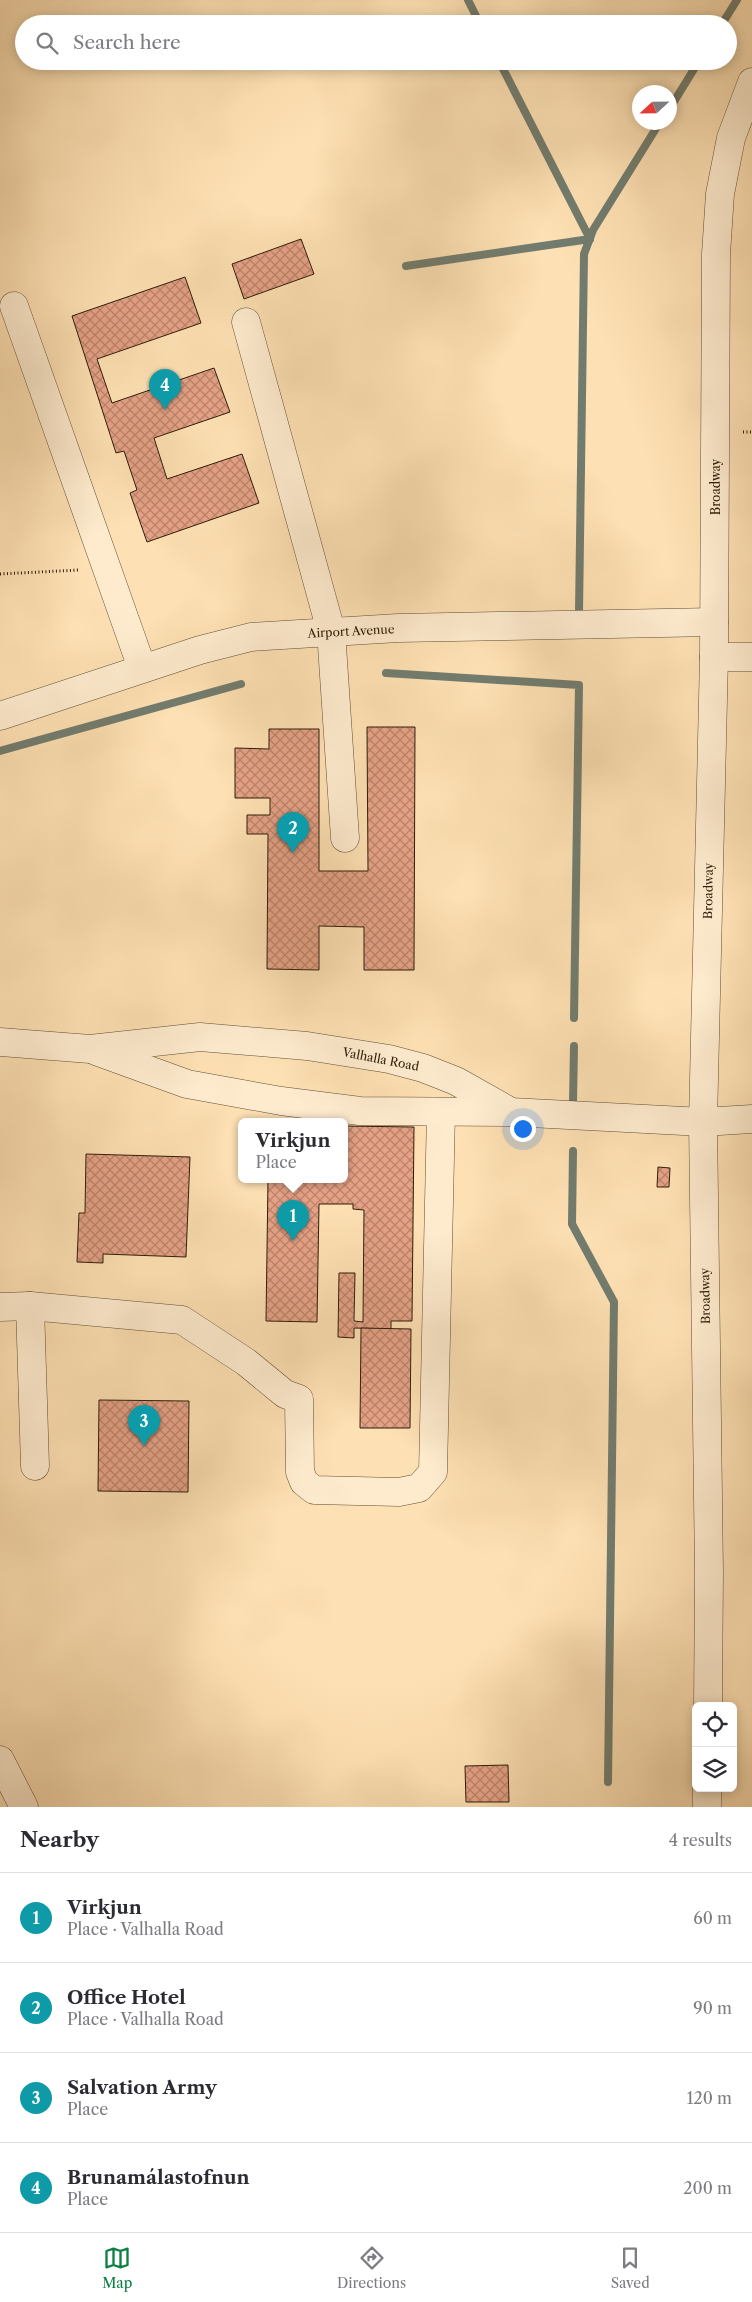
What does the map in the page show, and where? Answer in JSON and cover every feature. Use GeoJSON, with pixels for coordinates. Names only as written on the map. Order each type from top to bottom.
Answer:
{"type":"FeatureCollection","features":[{"type":"Feature","properties":{"kind":"street","name":"Broadway"},"geometry":{"type":"LineString","coordinates":[[708,1702],[703,1122],[714,657],[716,254],[720,194],[742,143],[752,82]]}},
{"type":"Feature","properties":{"kind":"street"},"geometry":{"type":"LineString","coordinates":[[14,306],[142,668]]}},
{"type":"Feature","properties":{"kind":"street"},"geometry":{"type":"LineString","coordinates":[[246,322],[331,631],[345,838]]}},
{"type":"Feature","properties":{"kind":"street","name":"Airport Avenue"},"geometry":{"type":"LineString","coordinates":[[0,716],[142,668],[200,650],[251,638],[331,631],[714,622]]}},
{"type":"Feature","properties":{"kind":"street"},"geometry":{"type":"LineString","coordinates":[[714,657],[752,657]]}},
{"type":"Feature","properties":{"kind":"street","name":"Valhalla Road"},"geometry":{"type":"LineString","coordinates":[[0,1042],[90,1049],[200,1037],[307,1046],[389,1059],[423,1068],[456,1081],[511,1112],[703,1122],[752,1119]]}},
{"type":"Feature","properties":{"kind":"street"},"geometry":{"type":"LineString","coordinates":[[90,1049],[187,1084],[281,1101],[360,1111],[511,1112]]}},
{"type":"Feature","properties":{"kind":"street"},"geometry":{"type":"LineString","coordinates":[[0,1306],[30,1306],[182,1320],[246,1362],[285,1394],[299,1399],[300,1472],[304,1482],[314,1490],[400,1492],[419,1488],[433,1472],[441,1112]]}},
{"type":"Feature","properties":{"kind":"street"},"geometry":{"type":"LineString","coordinates":[[30,1306],[34,1466]]}},
{"type":"Feature","properties":{"kind":"street"},"geometry":{"type":"LineString","coordinates":[[0,1760],[24,1807]]}},
{"type":"Feature","properties":{"kind":"street"},"geometry":{"type":"LineString","coordinates":[[707,1792],[707,1807]]}},
{"type":"Feature","properties":{"kind":"path"},"geometry":{"type":"LineString","coordinates":[[0,574],[78,570],[103,561]]}},
{"type":"Feature","properties":{"kind":"building"},"geometry":{"type":"Polygon","coordinates":[[[301,239],[314,274],[244,299],[232,264],[301,239]]]}},
{"type":"Feature","properties":{"kind":"building"},"geometry":{"type":"Polygon","coordinates":[[[185,277],[201,323],[97,359],[112,403],[214,368],[230,412],[154,438],[167,479],[242,454],[259,503],[147,542],[130,493],[137,490],[124,451],[116,453],[72,316],[185,277]]]}},
{"type":"Feature","properties":{"kind":"building"},"geometry":{"type":"Polygon","coordinates":[[[367,727],[415,727],[414,970],[364,970],[364,927],[319,926],[319,970],[267,969],[268,834],[247,834],[247,815],[270,815],[270,798],[235,798],[235,748],[269,749],[269,729],[319,729],[319,871],[368,871],[367,727]]]}},
{"type":"Feature","properties":{"kind":"building"},"geometry":{"type":"Polygon","coordinates":[[[348,1126],[414,1127],[412,1321],[391,1321],[391,1329],[354,1328],[354,1338],[338,1337],[339,1273],[355,1273],[354,1321],[363,1322],[364,1210],[353,1209],[353,1204],[319,1204],[317,1322],[266,1321],[268,1183],[348,1183],[348,1126]]]}},
{"type":"Feature","properties":{"kind":"building"},"geometry":{"type":"Polygon","coordinates":[[[86,1154],[190,1157],[186,1257],[103,1254],[103,1263],[77,1262],[79,1213],[85,1213],[86,1154]]]}},
{"type":"Feature","properties":{"kind":"building"},"geometry":{"type":"Polygon","coordinates":[[[658,1167],[670,1168],[669,1187],[657,1187],[658,1167]]]}},
{"type":"Feature","properties":{"kind":"building"},"geometry":{"type":"Polygon","coordinates":[[[361,1328],[411,1329],[410,1428],[360,1428],[361,1328]]]}},
{"type":"Feature","properties":{"kind":"building"},"geometry":{"type":"Polygon","coordinates":[[[99,1400],[189,1401],[188,1492],[98,1491],[99,1400]]]}},
{"type":"Feature","properties":{"kind":"building"},"geometry":{"type":"Polygon","coordinates":[[[508,1765],[509,1802],[466,1802],[465,1766],[508,1765]]]}},
{"type":"Feature","properties":{"kind":"waterway"},"geometry":{"type":"LineString","coordinates":[[468,0],[476,15]]}},
{"type":"Feature","properties":{"kind":"waterway"},"geometry":{"type":"LineString","coordinates":[[728,15],[737,0]]}},
{"type":"Feature","properties":{"kind":"waterway"},"geometry":{"type":"LineString","coordinates":[[406,266],[590,239],[504,70]]}},
{"type":"Feature","properties":{"kind":"waterway"},"geometry":{"type":"LineString","coordinates":[[677,97],[693,70]]}},
{"type":"Feature","properties":{"kind":"waterway"},"geometry":{"type":"LineString","coordinates":[[579,612],[584,254],[593,230],[655,130]]}},
{"type":"Feature","properties":{"kind":"waterway"},"geometry":{"type":"LineString","coordinates":[[386,673],[579,685],[574,1018]]}},
{"type":"Feature","properties":{"kind":"waterway"},"geometry":{"type":"LineString","coordinates":[[0,751],[241,684]]}},
{"type":"Feature","properties":{"kind":"waterway"},"geometry":{"type":"LineString","coordinates":[[573,1103],[574,1046]]}},
{"type":"Feature","properties":{"kind":"waterway"},"geometry":{"type":"LineString","coordinates":[[573,1151],[572,1224],[614,1302],[608,1782]]}},
{"type":"Feature","properties":{"kind":"place","name":"Brunamálastofnun"},"geometry":{"type":"Point","coordinates":[165,410]}},
{"type":"Feature","properties":{"kind":"place","name":"Office Hotel"},"geometry":{"type":"Point","coordinates":[293,853]}},
{"type":"Feature","properties":{"kind":"place","name":"Virkjun"},"geometry":{"type":"Point","coordinates":[293,1241]}},
{"type":"Feature","properties":{"kind":"place","name":"Salvation Army"},"geometry":{"type":"Point","coordinates":[144,1446]}}]}
